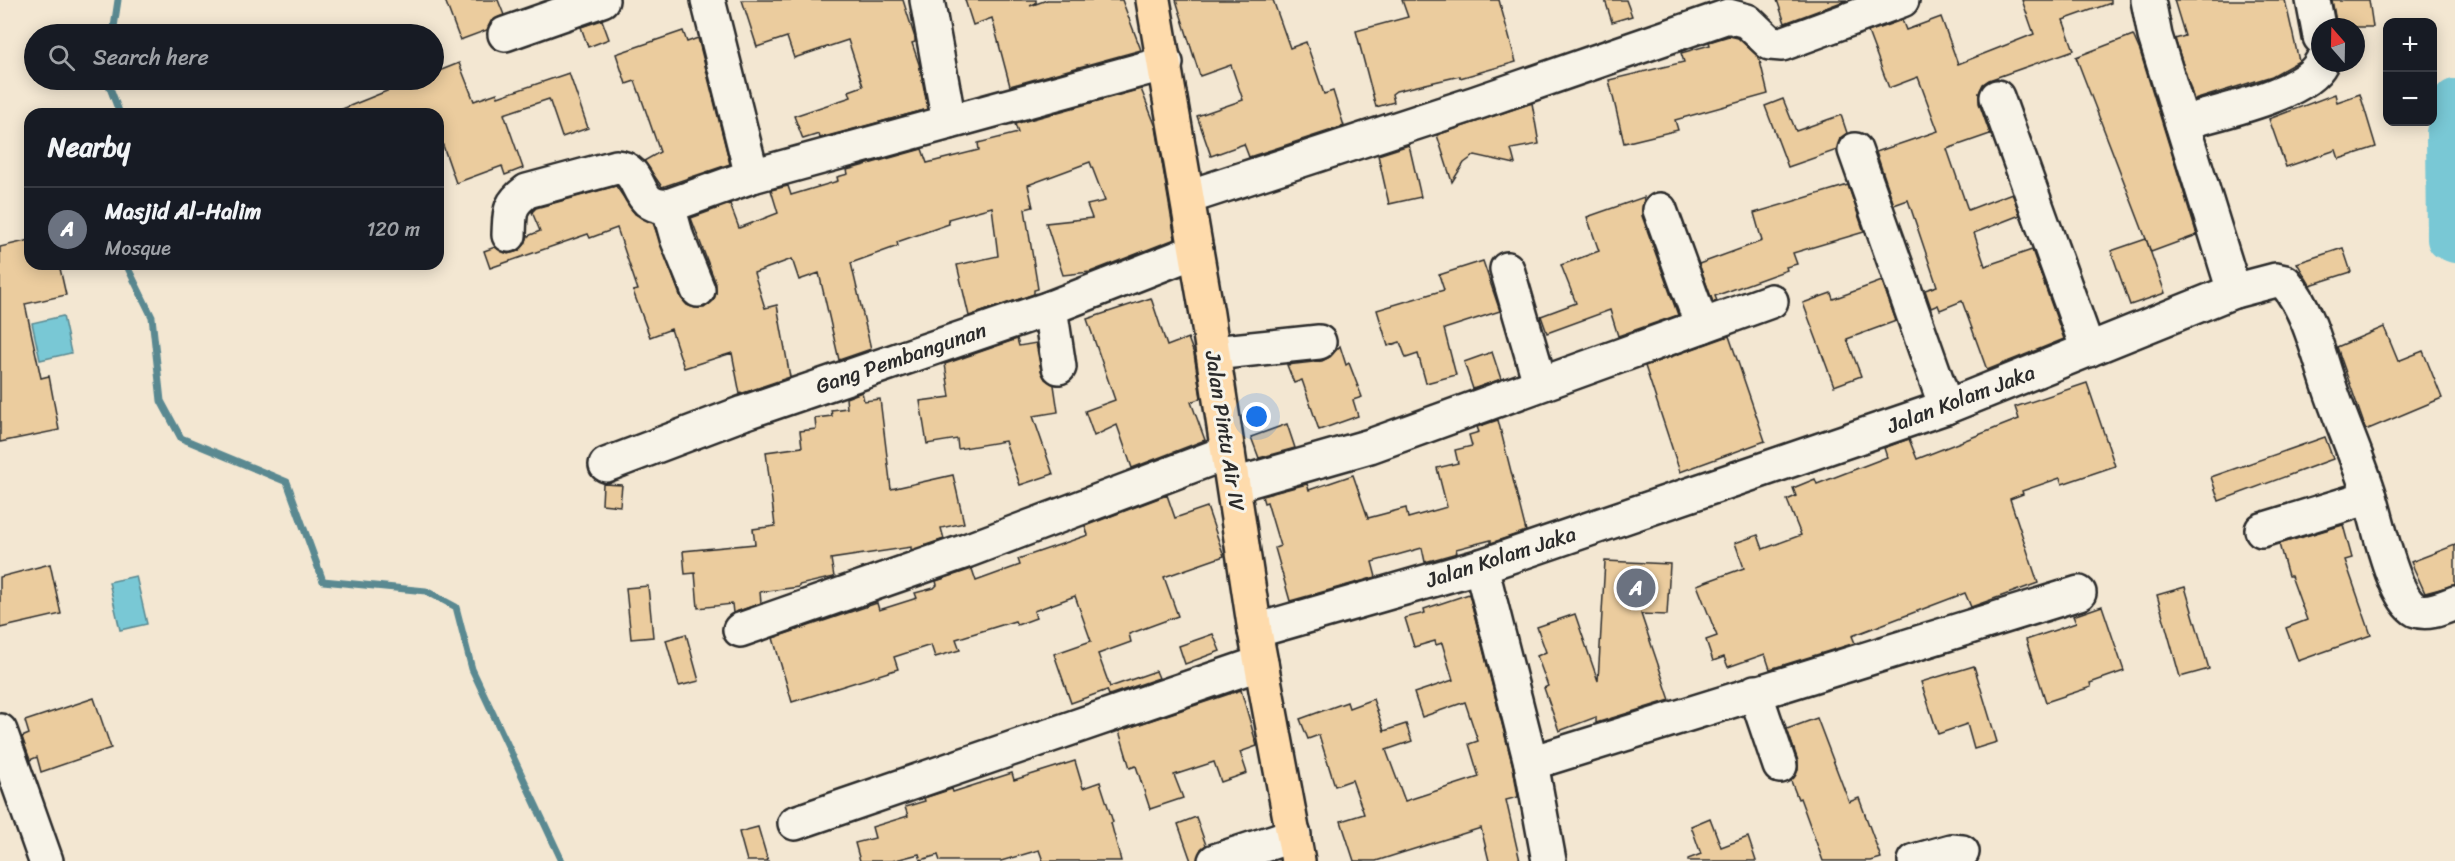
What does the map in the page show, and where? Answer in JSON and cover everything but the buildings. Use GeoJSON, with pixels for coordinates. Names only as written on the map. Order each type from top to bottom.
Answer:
{"type":"FeatureCollection","features":[{"type":"Feature","properties":{"kind":"main road","name":"Jalan Pintu Air IV"},"geometry":{"type":"LineString","coordinates":[[1154,0],[1213,353],[1255,631],[1296,848]]}},
{"type":"Feature","properties":{"kind":"street"},"geometry":{"type":"LineString","coordinates":[[506,33],[602,0]]}},
{"type":"Feature","properties":{"kind":"street"},"geometry":{"type":"LineString","coordinates":[[708,0],[752,176]]}},
{"type":"Feature","properties":{"kind":"street"},"geometry":{"type":"LineString","coordinates":[[927,0],[949,122]]}},
{"type":"Feature","properties":{"kind":"street"},"geometry":{"type":"LineString","coordinates":[[1188,197],[1465,106],[1726,8],[1747,21],[1763,37],[1776,45],[1902,0]]}},
{"type":"Feature","properties":{"kind":"street"},"geometry":{"type":"LineString","coordinates":[[2148,0],[2155,36],[2234,291]]}},
{"type":"Feature","properties":{"kind":"street"},"geometry":{"type":"LineString","coordinates":[[2313,0],[2316,18]]}},
{"type":"Feature","properties":{"kind":"street"},"geometry":{"type":"LineString","coordinates":[[509,235],[510,211],[515,200],[527,191],[616,167],[624,167],[631,171],[648,203],[658,207],[668,206],[752,176],[1166,63]]}},
{"type":"Feature","properties":{"kind":"street"},"geometry":{"type":"LineString","coordinates":[[2182,123],[2270,97],[2299,85],[2316,72]]}},
{"type":"Feature","properties":{"kind":"street"},"geometry":{"type":"LineString","coordinates":[[1997,96],[2088,350]]}},
{"type":"Feature","properties":{"kind":"street"},"geometry":{"type":"LineString","coordinates":[[1855,150],[1946,407]]}},
{"type":"Feature","properties":{"kind":"street"},"geometry":{"type":"LineString","coordinates":[[668,206],[677,238],[698,290]]}},
{"type":"Feature","properties":{"kind":"street"},"geometry":{"type":"LineString","coordinates":[[1660,210],[1702,326]]}},
{"type":"Feature","properties":{"kind":"street","name":"Gang Pembangunan"},"geometry":{"type":"LineString","coordinates":[[606,465],[743,413],[1050,308],[1196,251]]}},
{"type":"Feature","properties":{"kind":"street"},"geometry":{"type":"LineString","coordinates":[[1507,269],[1540,383]]}},
{"type":"Feature","properties":{"kind":"street","name":"Jalan Kolam Jaka"},"geometry":{"type":"LineString","coordinates":[[1255,631],[1481,566],[1946,407],[2234,291],[2276,280],[2285,282],[2304,314],[2370,497],[2388,561],[2399,590],[2407,603],[2416,610],[2427,612],[2455,603]]}},
{"type":"Feature","properties":{"kind":"street"},"geometry":{"type":"LineString","coordinates":[[1234,486],[1370,446],[1771,301]]}},
{"type":"Feature","properties":{"kind":"street"},"geometry":{"type":"LineString","coordinates":[[1050,308],[1059,367]]}},
{"type":"Feature","properties":{"kind":"street"},"geometry":{"type":"LineString","coordinates":[[1213,353],[1319,342]]}},
{"type":"Feature","properties":{"kind":"street"},"geometry":{"type":"LineString","coordinates":[[740,630],[966,551],[1228,452]]}},
{"type":"Feature","properties":{"kind":"street"},"geometry":{"type":"LineString","coordinates":[[2262,530],[2370,497]]}},
{"type":"Feature","properties":{"kind":"street"},"geometry":{"type":"LineString","coordinates":[[1481,566],[1531,763],[1550,861]]}},
{"type":"Feature","properties":{"kind":"street"},"geometry":{"type":"LineString","coordinates":[[1531,763],[2079,593]]}},
{"type":"Feature","properties":{"kind":"street"},"geometry":{"type":"LineString","coordinates":[[795,823],[1261,663]]}},
{"type":"Feature","properties":{"kind":"street"},"geometry":{"type":"LineString","coordinates":[[1755,693],[1780,766]]}},
{"type":"Feature","properties":{"kind":"street"},"geometry":{"type":"LineString","coordinates":[[0,731],[46,861]]}},
{"type":"Feature","properties":{"kind":"street"},"geometry":{"type":"LineString","coordinates":[[1215,861],[1296,848]]}},
{"type":"Feature","properties":{"kind":"street"},"geometry":{"type":"LineString","coordinates":[[1916,861],[1951,851],[1962,852]]}},
{"type":"Feature","properties":{"kind":"water"},"geometry":{"type":"Polygon","coordinates":[[[63,316],[71,353],[40,360],[32,323],[63,316]]]}},
{"type":"Feature","properties":{"kind":"water"},"geometry":{"type":"Polygon","coordinates":[[[136,576],[147,624],[120,630],[109,582],[136,576]]]}},
{"type":"Feature","properties":{"kind":"waterway"},"geometry":{"type":"LineString","coordinates":[[114,24],[118,0]]}},
{"type":"Feature","properties":{"kind":"waterway"},"geometry":{"type":"LineString","coordinates":[[111,90],[118,108]]}},
{"type":"Feature","properties":{"kind":"waterway"},"geometry":{"type":"LineString","coordinates":[[2455,100],[2447,133],[2448,239],[2455,242]]}},
{"type":"Feature","properties":{"kind":"waterway"},"geometry":{"type":"LineString","coordinates":[[129,270],[152,317],[161,401],[181,438],[287,482],[323,581],[426,591],[456,607],[472,669],[562,861]]}},
{"type":"Feature","properties":{"kind":"place","name":"Masjid Al-Halim"},"geometry":{"type":"Point","coordinates":[1636,588]}}]}
